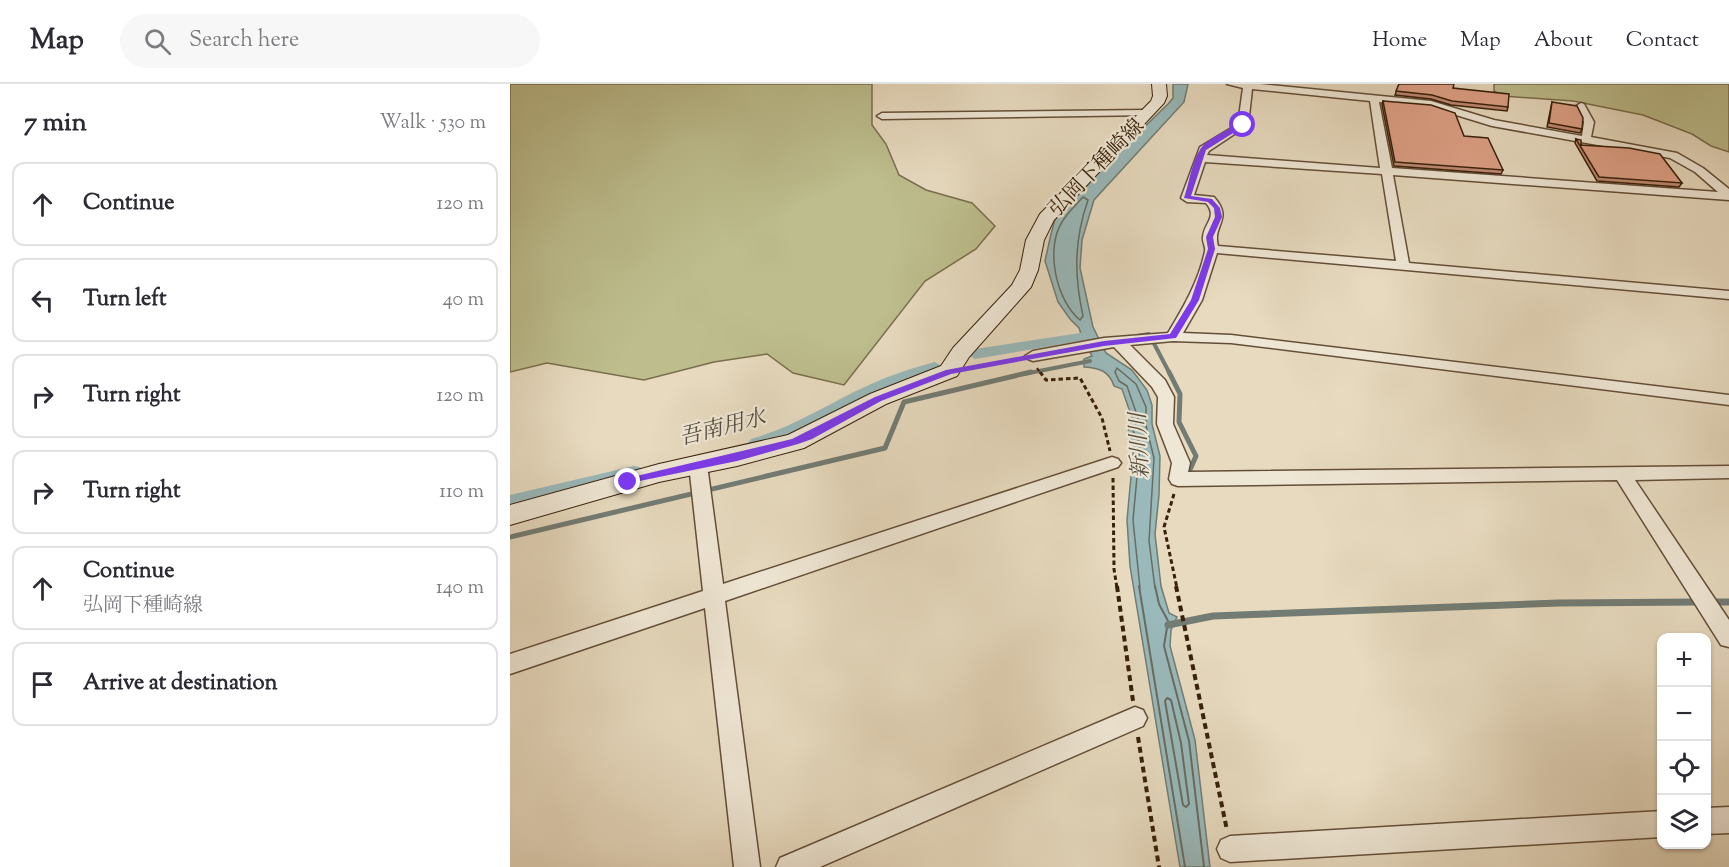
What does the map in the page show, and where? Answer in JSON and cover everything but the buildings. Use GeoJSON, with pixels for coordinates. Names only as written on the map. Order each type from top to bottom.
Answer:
{"type":"FeatureCollection","features":[{"type":"Feature","properties":{"kind":"main road","name":"弘岡下種崎線"},"geometry":{"type":"LineString","coordinates":[[949,371],[961,353],[1021,287],[1029,270],[1035,240],[1046,218],[1148,113],[1160,96],[1159,84]]}},
{"type":"Feature","properties":{"kind":"main road"},"geometry":{"type":"LineString","coordinates":[[510,515],[659,473],[747,455],[808,437],[878,399],[949,371]]}},
{"type":"Feature","properties":{"kind":"street"},"geometry":{"type":"LineString","coordinates":[[1232,84],[1431,104],[1492,123],[1586,138],[1683,159],[1729,196]]}},
{"type":"Feature","properties":{"kind":"street"},"geometry":{"type":"LineString","coordinates":[[1165,337],[1195,300],[1212,249],[1209,237],[1218,217],[1217,208],[1210,200],[1187,198],[1200,158],[1204,149],[1213,141],[1243,125],[1248,86]]}},
{"type":"Feature","properties":{"kind":"street"},"geometry":{"type":"LineString","coordinates":[[1374,98],[1403,266]]}},
{"type":"Feature","properties":{"kind":"street"},"geometry":{"type":"LineString","coordinates":[[1581,106],[1587,113],[1591,125],[1586,138]]}},
{"type":"Feature","properties":{"kind":"street"},"geometry":{"type":"LineString","coordinates":[[882,116],[1148,113]]}},
{"type":"Feature","properties":{"kind":"street"},"geometry":{"type":"LineString","coordinates":[[1200,158],[1729,196]]}},
{"type":"Feature","properties":{"kind":"street"},"geometry":{"type":"LineString","coordinates":[[1212,249],[1729,295]]}},
{"type":"Feature","properties":{"kind":"street"},"geometry":{"type":"LineString","coordinates":[[1033,357],[1111,343],[1165,337],[1231,339],[1729,400]]}},
{"type":"Feature","properties":{"kind":"street"},"geometry":{"type":"LineString","coordinates":[[1111,343],[1159,384],[1166,397],[1165,424],[1182,463],[1178,479],[1729,472]]}},
{"type":"Feature","properties":{"kind":"street"},"geometry":{"type":"LineString","coordinates":[[510,664],[1112,463]]}},
{"type":"Feature","properties":{"kind":"street"},"geometry":{"type":"LineString","coordinates":[[698,465],[747,867]]}},
{"type":"Feature","properties":{"kind":"street"},"geometry":{"type":"LineString","coordinates":[[1621,472],[1729,638]]}},
{"type":"Feature","properties":{"kind":"street"},"geometry":{"type":"LineString","coordinates":[[789,867],[1135,718]]}},
{"type":"Feature","properties":{"kind":"street"},"geometry":{"type":"LineString","coordinates":[[1711,821],[1729,820]]}},
{"type":"Feature","properties":{"kind":"street"},"geometry":{"type":"LineString","coordinates":[[1230,849],[1657,824]]}},
{"type":"Feature","properties":{"kind":"path"},"geometry":{"type":"LineString","coordinates":[[949,371],[1033,357]]}},
{"type":"Feature","properties":{"kind":"path"},"geometry":{"type":"LineString","coordinates":[[1039,373],[1046,380],[1080,378],[1102,418],[1112,463],[1114,569],[1159,867]]}},
{"type":"Feature","properties":{"kind":"path"},"geometry":{"type":"LineString","coordinates":[[1178,479],[1164,527],[1230,849]]}},
{"type":"Feature","properties":{"kind":"green space"},"geometry":{"type":"Polygon","coordinates":[[[510,84],[872,84],[872,125],[886,144],[899,175],[926,190],[972,203],[995,226],[976,249],[925,281],[844,385],[793,373],[767,354],[714,362],[644,380],[547,363],[510,372],[510,84]]]}},
{"type":"Feature","properties":{"kind":"green space"},"geometry":{"type":"Polygon","coordinates":[[[1494,84],[1729,84],[1729,152],[1711,146],[1692,134],[1643,115],[1573,101],[1502,96],[1494,91],[1494,84]]]}},
{"type":"Feature","properties":{"kind":"water","name":"新川川"},"geometry":{"type":"Polygon","coordinates":[[[1173,84],[1188,84],[1184,102],[1094,200],[1082,240],[1080,268],[1093,327],[1106,353],[1132,370],[1147,390],[1152,405],[1152,424],[1160,456],[1155,534],[1161,586],[1169,613],[1177,617],[1171,630],[1170,646],[1195,740],[1210,867],[1180,867],[1130,566],[1127,520],[1134,444],[1128,432],[1132,418],[1122,389],[1114,386],[1103,371],[1084,367],[1084,359],[1092,356],[1079,328],[1058,302],[1045,261],[1055,219],[1091,179],[1168,104],[1173,98],[1173,84]]]}},
{"type":"Feature","properties":{"kind":"waterway"},"geometry":{"type":"LineString","coordinates":[[1137,336],[1149,334],[1170,374]]}},
{"type":"Feature","properties":{"kind":"waterway","name":"吾南用水"},"geometry":{"type":"LineString","coordinates":[[975,354],[1087,336]]}},
{"type":"Feature","properties":{"kind":"waterway"},"geometry":{"type":"LineString","coordinates":[[1024,374],[1090,361]]}},
{"type":"Feature","properties":{"kind":"waterway","name":"吾南用水"},"geometry":{"type":"LineString","coordinates":[[757,443],[801,427],[885,384],[935,367]]}},
{"type":"Feature","properties":{"kind":"waterway"},"geometry":{"type":"LineString","coordinates":[[510,537],[885,448],[904,402],[1031,372]]}},
{"type":"Feature","properties":{"kind":"waterway"},"geometry":{"type":"LineString","coordinates":[[1170,374],[1180,394],[1179,422],[1196,456],[1189,472]]}},
{"type":"Feature","properties":{"kind":"waterway","name":"吾南用水"},"geometry":{"type":"LineString","coordinates":[[510,502],[634,472]]}},
{"type":"Feature","properties":{"kind":"waterway"},"geometry":{"type":"LineString","coordinates":[[1168,625],[1213,616],[1559,603],[1700,602]]}},
{"type":"Feature","properties":{"kind":"waterway"},"geometry":{"type":"LineString","coordinates":[[1710,602],[1729,602]]}},
{"type":"Feature","properties":{"kind":"route"},"geometry":{"type":"LineString","coordinates":[[628,482],[795,442],[878,399],[949,371],[982,367],[1104,343],[1173,337],[1195,300],[1212,249],[1209,237],[1218,217],[1217,208],[1210,200],[1187,198],[1200,158],[1204,149],[1213,141],[1243,125]]}}]}
